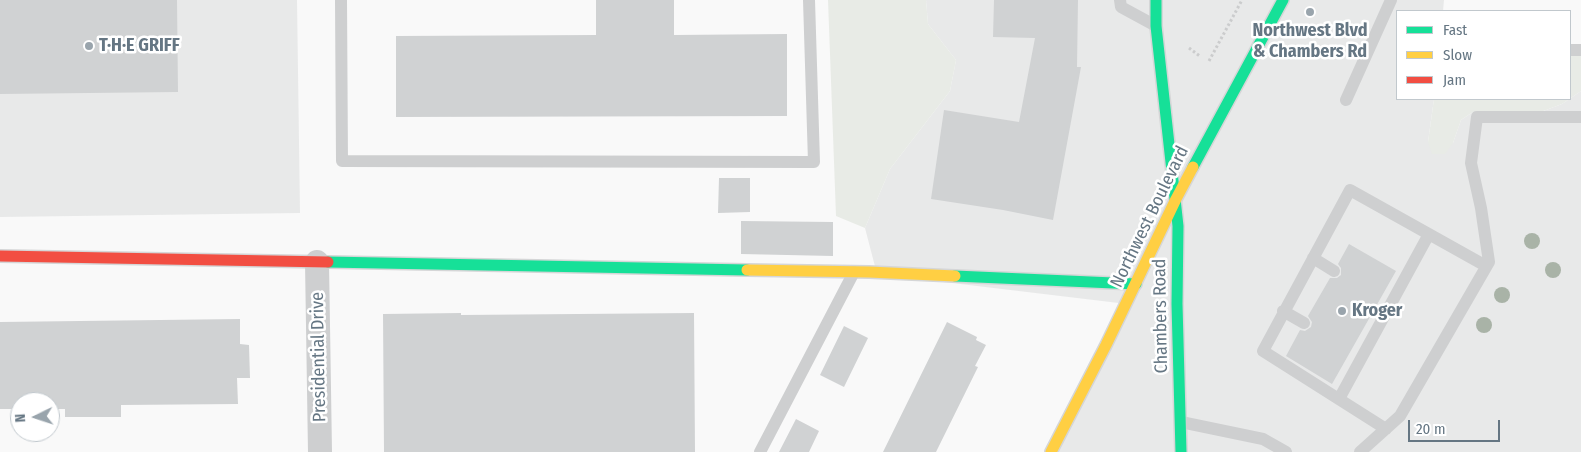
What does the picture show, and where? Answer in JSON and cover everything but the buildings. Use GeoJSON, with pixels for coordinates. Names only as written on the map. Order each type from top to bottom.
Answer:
{"type":"FeatureCollection","features":[{"type":"Feature","properties":{"kind":"street","name":"Chambers Road"},"geometry":{"type":"LineString","coordinates":[[1156,0],[1156,26],[1178,226],[1181,452]]}},
{"type":"Feature","properties":{"kind":"street","name":"Northwest Boulevard"},"geometry":{"type":"LineString","coordinates":[[1051,452],[1136,284],[1176,199],[1282,0]]}},
{"type":"Feature","properties":{"kind":"street"},"geometry":{"type":"LineString","coordinates":[[0,256],[854,272],[1136,284]]}},
{"type":"Feature","properties":{"kind":"street","name":"Presidential Drive"},"geometry":{"type":"LineString","coordinates":[[317,262],[320,452]]}},
{"type":"Feature","properties":{"kind":"lane"},"geometry":{"type":"LineString","coordinates":[[341,0],[342,161],[814,162],[808,0]]}},
{"type":"Feature","properties":{"kind":"lane"},"geometry":{"type":"LineString","coordinates":[[1120,0],[1121,7],[1156,26]]}},
{"type":"Feature","properties":{"kind":"lane"},"geometry":{"type":"LineString","coordinates":[[1346,100],[1391,0]]}},
{"type":"Feature","properties":{"kind":"lane"},"geometry":{"type":"LineString","coordinates":[[1360,452],[1400,416],[1488,262],[1471,163],[1477,117],[1581,117]]}},
{"type":"Feature","properties":{"kind":"lane"},"geometry":{"type":"LineString","coordinates":[[1386,429],[1263,351],[1350,190],[1486,266]]}},
{"type":"Feature","properties":{"kind":"lane"},"geometry":{"type":"LineString","coordinates":[[1339,399],[1358,352],[1385,303],[1429,234]]}},
{"type":"Feature","properties":{"kind":"lane"},"geometry":{"type":"LineString","coordinates":[[1313,258],[1334,272]]}},
{"type":"Feature","properties":{"kind":"lane"},"geometry":{"type":"LineString","coordinates":[[760,452],[854,272]]}},
{"type":"Feature","properties":{"kind":"lane"},"geometry":{"type":"LineString","coordinates":[[1283,311],[1304,323]]}},
{"type":"Feature","properties":{"kind":"lane"},"geometry":{"type":"LineString","coordinates":[[1181,422],[1262,438],[1286,452]]}},
{"type":"Feature","properties":{"kind":"path"},"geometry":{"type":"LineString","coordinates":[[1209,62],[1242,0]]}},
{"type":"Feature","properties":{"kind":"shaded area"},"geometry":{"type":"Polygon","coordinates":[[[0,0],[297,0],[300,213],[0,217],[0,0]]]}},
{"type":"Feature","properties":{"kind":"shaded area"},"geometry":{"type":"Polygon","coordinates":[[[828,0],[926,0],[928,24],[956,60],[950,91],[890,169],[865,228],[836,216],[828,0]]]}},
{"type":"Feature","properties":{"kind":"shaded area"},"geometry":{"type":"Polygon","coordinates":[[[926,0],[1444,0],[1443,10],[1396,10],[1396,100],[1434,100],[1428,142],[1453,143],[1461,120],[1473,112],[1538,113],[1571,100],[1571,98],[1581,91],[1581,452],[1050,452],[1127,304],[877,274],[865,228],[890,169],[950,91],[956,60],[928,24],[926,0]]]}},
{"type":"Feature","properties":{"kind":"shaded area"},"geometry":{"type":"Polygon","coordinates":[[[1571,50],[1581,52],[1581,91],[1571,98],[1571,50]]]}},
{"type":"Feature","properties":{"kind":"shaded area"},"geometry":{"type":"Polygon","coordinates":[[[1434,100],[1568,100],[1538,113],[1473,112],[1461,120],[1453,143],[1445,154],[1432,154],[1428,142],[1434,100]]]}},
{"type":"Feature","properties":{"kind":"traffic: fast"},"geometry":{"type":"LineString","coordinates":[[1156,0],[1156,26],[1178,226],[1177,304],[1181,452]]}},
{"type":"Feature","properties":{"kind":"traffic: fast"},"geometry":{"type":"LineString","coordinates":[[1193,167],[1283,0]]}},
{"type":"Feature","properties":{"kind":"traffic: fast"},"geometry":{"type":"LineString","coordinates":[[328,262],[747,270]]}},
{"type":"Feature","properties":{"kind":"traffic: fast"},"geometry":{"type":"LineString","coordinates":[[955,276],[1136,284]]}},
{"type":"Feature","properties":{"kind":"traffic: slow"},"geometry":{"type":"LineString","coordinates":[[1051,452],[1106,345],[1193,167]]}},
{"type":"Feature","properties":{"kind":"traffic: slow"},"geometry":{"type":"LineString","coordinates":[[747,270],[869,272],[955,276]]}},
{"type":"Feature","properties":{"kind":"traffic: jam"},"geometry":{"type":"LineString","coordinates":[[0,256],[328,262]]}},
{"type":"Feature","properties":{"kind":"place","name":"Northwest Blvd & Chambers Rd"},"geometry":{"type":"Point","coordinates":[1310,12]}},
{"type":"Feature","properties":{"kind":"place","name":"T·H·E GRIFF"},"geometry":{"type":"Point","coordinates":[89,46]}},
{"type":"Feature","properties":{"kind":"place","name":"Kroger"},"geometry":{"type":"Point","coordinates":[1342,311]}}]}
